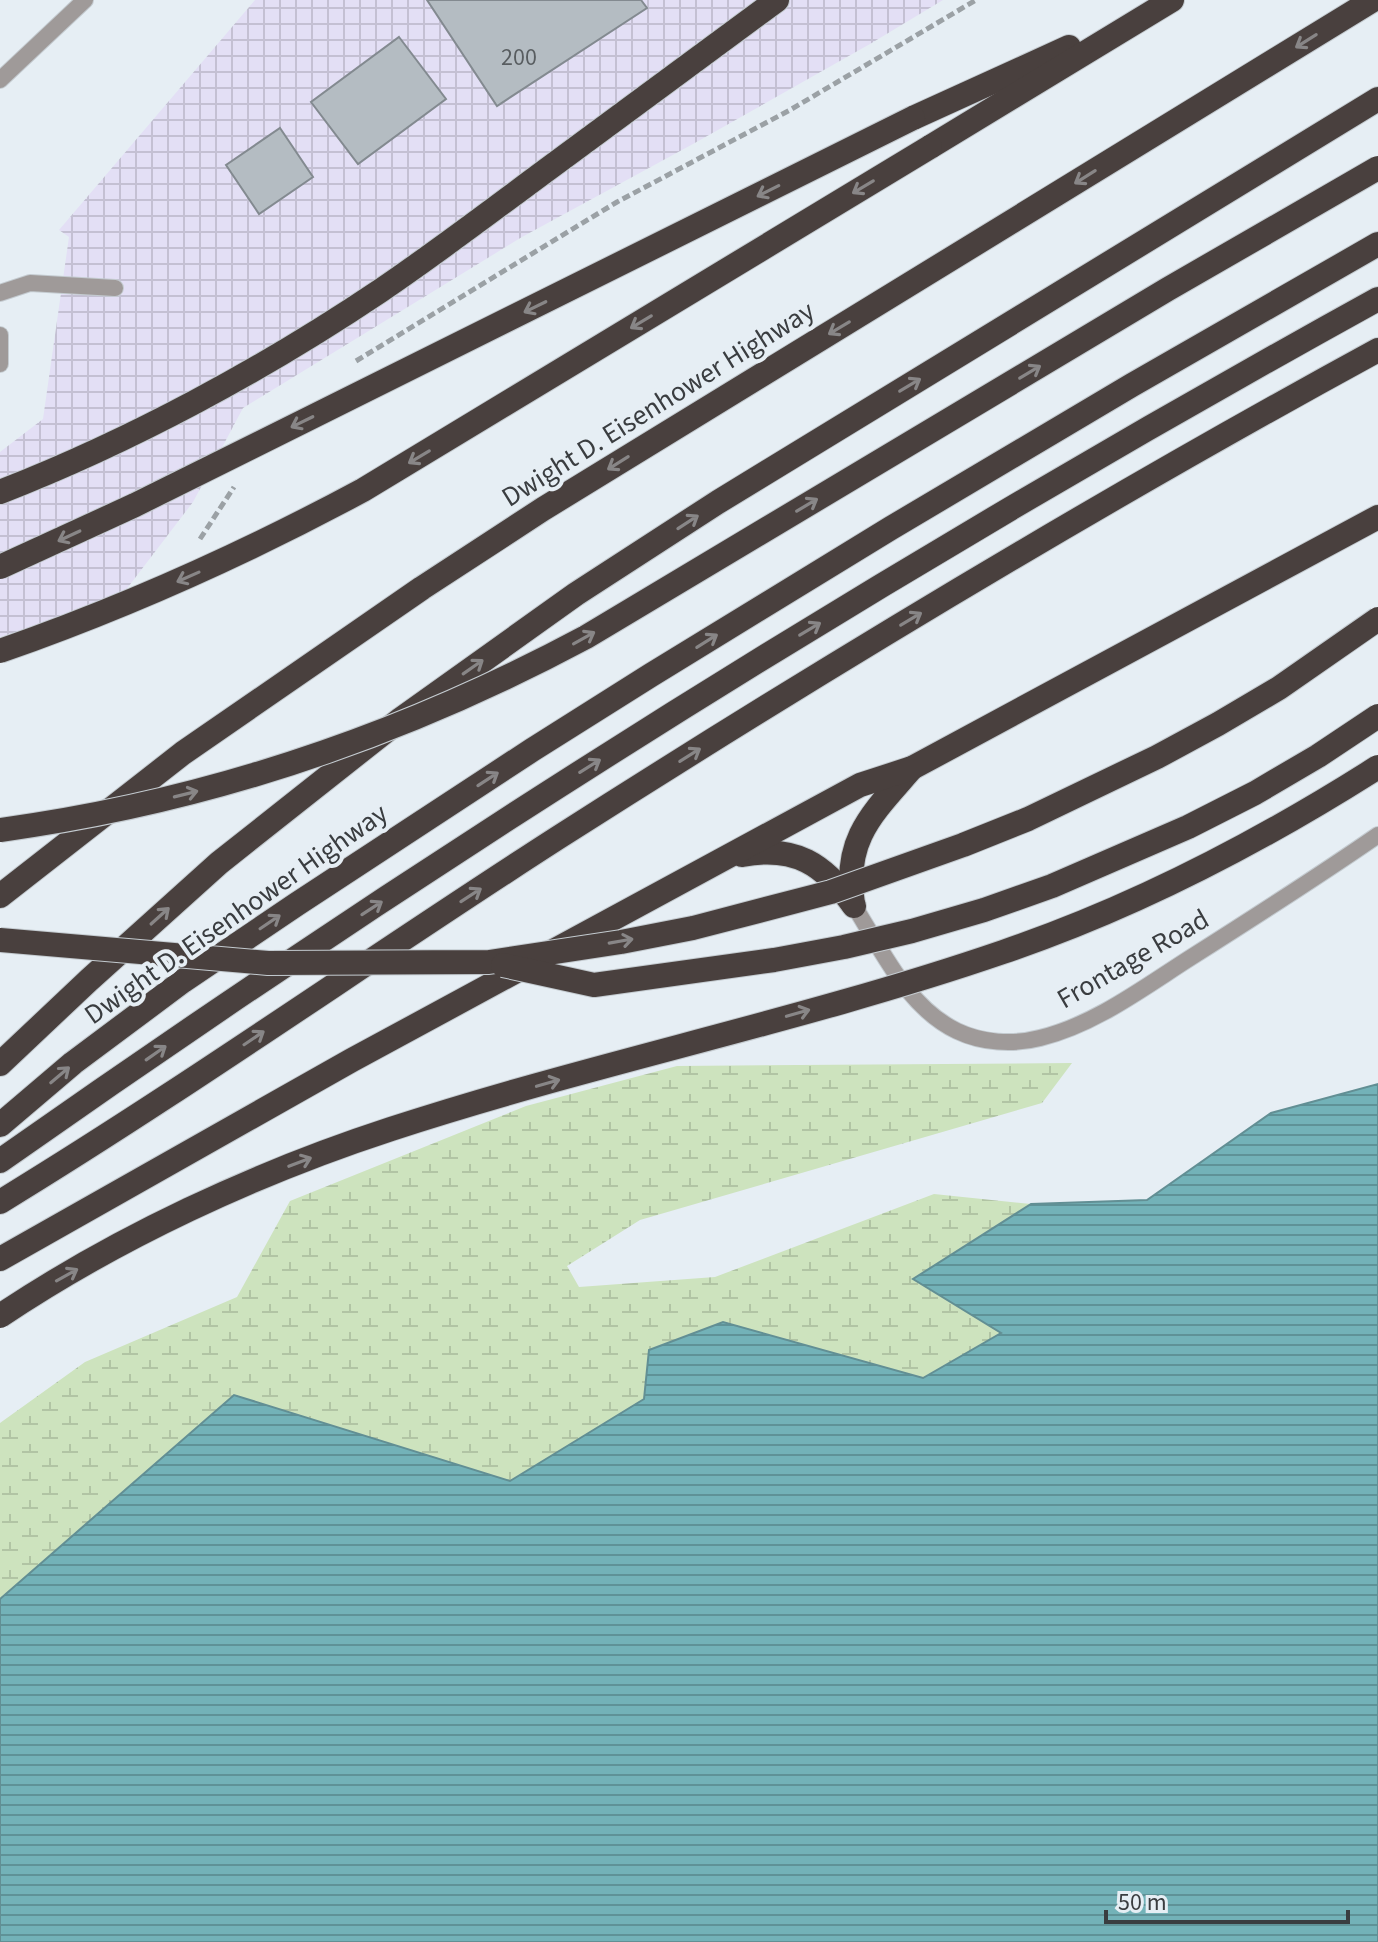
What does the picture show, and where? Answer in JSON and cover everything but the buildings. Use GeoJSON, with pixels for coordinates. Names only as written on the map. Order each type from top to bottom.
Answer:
{"type":"FeatureCollection","features":[{"type":"Feature","properties":{"kind":"highway"},"geometry":{"type":"LineString","coordinates":[[0,492],[85,455],[196,400],[355,307],[438,251],[777,0]]}},
{"type":"Feature","properties":{"kind":"highway","name":"Dwight D. Eisenhower Highway"},"geometry":{"type":"LineString","coordinates":[[0,896],[183,753],[422,588],[605,471],[1373,0]]}},
{"type":"Feature","properties":{"kind":"highway"},"geometry":{"type":"LineString","coordinates":[[0,567],[146,500],[913,118],[1171,1]]}},
{"type":"Feature","properties":{"kind":"highway"},"geometry":{"type":"LineString","coordinates":[[0,651],[94,617],[172,584],[313,517],[424,454],[1171,1]]}},
{"type":"Feature","properties":{"kind":"highway"},"geometry":{"type":"LineString","coordinates":[[0,1064],[219,863],[401,719],[563,603],[718,502],[1378,99]]}},
{"type":"Feature","properties":{"kind":"highway"},"geometry":{"type":"LineString","coordinates":[[0,830],[109,812],[235,781],[376,734],[508,677],[611,623],[1168,289],[1378,168]]}},
{"type":"Feature","properties":{"kind":"highway","name":"Dwight D. Eisenhower Highway"},"geometry":{"type":"LineString","coordinates":[[0,1125],[73,1063],[183,981],[532,750],[944,496],[1378,244]]}},
{"type":"Feature","properties":{"kind":"highway"},"geometry":{"type":"LineString","coordinates":[[0,1161],[308,950],[666,717],[1055,483],[1378,299]]}},
{"type":"Feature","properties":{"kind":"highway"},"geometry":{"type":"LineString","coordinates":[[0,1202],[88,1148],[559,837],[794,689],[1157,473],[1378,350]]}},
{"type":"Feature","properties":{"kind":"highway"},"geometry":{"type":"LineString","coordinates":[[0,1259],[352,1060],[860,785],[912,768],[1378,517]]}},
{"type":"Feature","properties":{"kind":"highway"},"geometry":{"type":"LineString","coordinates":[[0,940],[268,963],[489,962],[693,928],[831,892],[963,845],[1041,813],[1169,751],[1279,688],[1378,619]]}},
{"type":"Feature","properties":{"kind":"highway"},"geometry":{"type":"LineString","coordinates":[[489,962],[594,985],[774,960],[912,931],[1052,886],[1188,827],[1268,786],[1378,716]]}},
{"type":"Feature","properties":{"kind":"highway"},"geometry":{"type":"LineString","coordinates":[[0,1316],[156,1227],[242,1186],[340,1146],[441,1114],[903,984],[1055,933],[1204,868],[1294,819],[1378,767]]}},
{"type":"Feature","properties":{"kind":"highway"},"geometry":{"type":"LineString","coordinates":[[854,906],[850,873],[857,841],[875,811],[912,768]]}},
{"type":"Feature","properties":{"kind":"highway"},"geometry":{"type":"LineString","coordinates":[[706,868],[757,852],[790,855],[817,865],[841,888],[854,906]]}},
{"type":"Feature","properties":{"kind":"street"},"geometry":{"type":"LineString","coordinates":[[0,80],[85,0]]}},
{"type":"Feature","properties":{"kind":"street"},"geometry":{"type":"LineString","coordinates":[[0,293],[30,283],[115,288]]}},
{"type":"Feature","properties":{"kind":"street"},"geometry":{"type":"LineString","coordinates":[[0,335],[0,364]]}},
{"type":"Feature","properties":{"kind":"street","name":"Frontage Road"},"geometry":{"type":"LineString","coordinates":[[854,906],[907,990],[929,1013],[956,1031],[982,1040],[1010,1042],[1039,1039],[1065,1030],[1128,998],[1378,835]]}},
{"type":"Feature","properties":{"kind":"shaded area"},"geometry":{"type":"Polygon","coordinates":[[[255,0],[943,0],[693,144],[522,237],[243,408],[193,502],[119,599],[0,637],[0,452],[43,419],[69,237],[59,230],[255,0]]]}},
{"type":"Feature","properties":{"kind":"green space"},"geometry":{"type":"Polygon","coordinates":[[[1072,1063],[1042,1103],[640,1220],[567,1266],[579,1287],[715,1277],[934,1194],[1031,1204],[1147,1200],[1271,1113],[1378,1084],[1378,1832],[0,1942],[0,1423],[85,1362],[237,1297],[290,1201],[526,1106],[677,1066],[1072,1063]]]}},
{"type":"Feature","properties":{"kind":"water"},"geometry":{"type":"Polygon","coordinates":[[[1378,1084],[1378,1942],[0,1942],[0,1599],[234,1395],[510,1481],[644,1399],[649,1350],[723,1322],[923,1378],[1001,1333],[913,1279],[1031,1204],[1147,1200],[1271,1113],[1378,1084]]]}}]}
